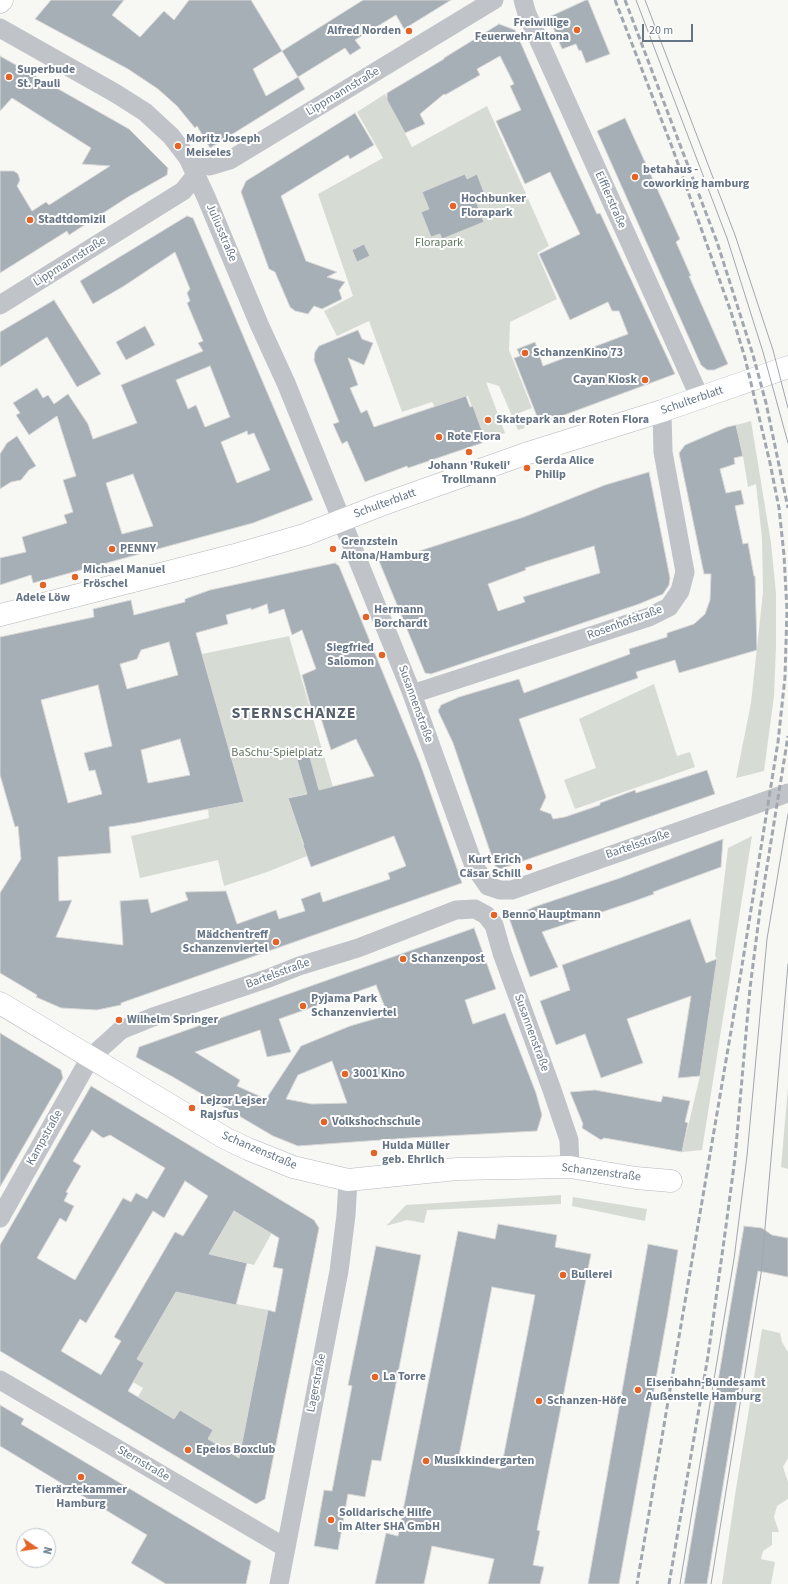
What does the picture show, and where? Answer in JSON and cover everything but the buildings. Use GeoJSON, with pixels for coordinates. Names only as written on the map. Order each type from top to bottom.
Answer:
{"type":"FeatureCollection","features":[{"type":"Feature","properties":{"kind":"street","name":"Lippmannstraße"},"geometry":{"type":"LineString","coordinates":[[188,158],[210,166],[230,160],[494,0]]}},
{"type":"Feature","properties":{"kind":"street","name":"Eifflerstraße"},"geometry":{"type":"LineString","coordinates":[[523,0],[527,14],[700,398]]}},
{"type":"Feature","properties":{"kind":"street","name":"Juliusstraße"},"geometry":{"type":"LineString","coordinates":[[0,28],[115,93],[145,112],[171,136],[188,158],[286,383],[343,520]]}},
{"type":"Feature","properties":{"kind":"street","name":"Lippmannstraße"},"geometry":{"type":"LineString","coordinates":[[0,305],[183,191],[196,175]]}},
{"type":"Feature","properties":{"kind":"street","name":"Schulterblatt"},"geometry":{"type":"LineString","coordinates":[[0,614],[235,555],[304,535],[381,505],[524,454],[662,411],[788,367]]}},
{"type":"Feature","properties":{"kind":"street","name":"Rosenhofstraße"},"geometry":{"type":"LineString","coordinates":[[412,694],[649,617],[669,607],[680,591],[685,572],[663,452],[662,411]]}},
{"type":"Feature","properties":{"kind":"street","name":"Susannenstraße"},"geometry":{"type":"LineString","coordinates":[[343,520],[412,694],[474,866],[488,886]]}},
{"type":"Feature","properties":{"kind":"street","name":"Bartelsstraße"},"geometry":{"type":"LineString","coordinates":[[488,886],[500,890],[512,890],[788,792]]}},
{"type":"Feature","properties":{"kind":"street","name":"Susannenstraße"},"geometry":{"type":"LineString","coordinates":[[476,908],[486,915],[494,925],[502,953],[569,1140],[570,1167]]}},
{"type":"Feature","properties":{"kind":"street","name":"Bartelsstraße"},"geometry":{"type":"LineString","coordinates":[[90,1058],[121,1030],[153,1017],[269,978],[299,966],[358,948],[456,910],[476,908]]}},
{"type":"Feature","properties":{"kind":"street","name":"Schanzenstraße"},"geometry":{"type":"LineString","coordinates":[[0,1003],[225,1138],[293,1167],[348,1180],[457,1169],[570,1167],[636,1178],[671,1181]]}},
{"type":"Feature","properties":{"kind":"street","name":"Kampstraße"},"geometry":{"type":"LineString","coordinates":[[0,1218],[90,1058]]}},
{"type":"Feature","properties":{"kind":"street","name":"Lagerstraße"},"geometry":{"type":"LineString","coordinates":[[279,1584],[339,1271],[346,1215],[348,1180]]}},
{"type":"Feature","properties":{"kind":"street","name":"Sternstraße"},"geometry":{"type":"LineString","coordinates":[[0,1380],[286,1548]]}},
{"type":"Feature","properties":{"kind":"green space","name":"Florapark"},"geometry":{"type":"Polygon","coordinates":[[[385,94],[412,147],[487,106],[549,246],[537,253],[557,299],[510,322],[509,350],[532,408],[519,413],[525,428],[518,430],[499,386],[486,382],[505,433],[484,441],[468,396],[435,407],[432,402],[402,412],[369,321],[337,336],[324,311],[353,296],[318,194],[383,158],[357,112],[385,94]]]}},
{"type":"Feature","properties":{"kind":"green space"},"geometry":{"type":"Polygon","coordinates":[[[751,421],[771,543],[776,593],[774,696],[764,771],[736,778],[751,703],[763,592],[762,538],[756,484],[748,487],[736,425],[751,421]]]}},
{"type":"Feature","properties":{"kind":"green space","name":"BaSchu-Spielplatz"},"geometry":{"type":"Polygon","coordinates":[[[289,636],[333,787],[288,798],[307,856],[267,872],[224,886],[218,860],[140,878],[131,836],[209,818],[208,809],[244,802],[202,654],[289,636]]]}},
{"type":"Feature","properties":{"kind":"green space"},"geometry":{"type":"Polygon","coordinates":[[[654,684],[677,756],[690,752],[695,767],[575,809],[564,780],[596,768],[579,719],[654,684]]]}},
{"type":"Feature","properties":{"kind":"green space"},"geometry":{"type":"Polygon","coordinates":[[[752,836],[702,1150],[682,1152],[700,1076],[717,959],[715,956],[728,848],[752,836]]]}},
{"type":"Feature","properties":{"kind":"green space"},"geometry":{"type":"Polygon","coordinates":[[[788,1087],[788,1169],[781,1167],[788,1087]]]}},
{"type":"Feature","properties":{"kind":"green space"},"geometry":{"type":"Polygon","coordinates":[[[561,1195],[561,1204],[427,1210],[424,1223],[407,1220],[386,1226],[406,1205],[561,1195]]]}},
{"type":"Feature","properties":{"kind":"green space"},"geometry":{"type":"Polygon","coordinates":[[[573,1197],[647,1209],[645,1221],[572,1206],[573,1197]]]}},
{"type":"Feature","properties":{"kind":"green space"},"geometry":{"type":"Polygon","coordinates":[[[234,1211],[274,1229],[254,1265],[223,1257],[200,1297],[268,1310],[239,1458],[208,1439],[213,1430],[180,1410],[174,1419],[138,1397],[143,1388],[133,1382],[144,1363],[137,1359],[205,1241],[214,1246],[234,1211]]]}},
{"type":"Feature","properties":{"kind":"green space"},"geometry":{"type":"Polygon","coordinates":[[[762,1329],[780,1333],[782,1342],[788,1352],[788,1458],[783,1467],[788,1482],[788,1499],[777,1506],[774,1517],[779,1532],[772,1532],[772,1545],[763,1551],[761,1559],[775,1562],[771,1584],[722,1584],[735,1495],[762,1329]]]}},
{"type":"Feature","properties":{"kind":"tram line"},"geometry":{"type":"LineString","coordinates":[[636,0],[727,238],[763,352],[788,443]]}},
{"type":"Feature","properties":{"kind":"tram line"},"geometry":{"type":"LineString","coordinates":[[645,0],[735,235],[773,350],[788,408]]}},
{"type":"Feature","properties":{"kind":"tram line"},"geometry":{"type":"LineString","coordinates":[[680,1584],[734,1259],[747,1156],[767,939],[788,814]]}},
{"type":"Feature","properties":{"kind":"tram line"},"geometry":{"type":"LineString","coordinates":[[711,1584],[761,1274],[788,964]]}},
{"type":"Feature","properties":{"kind":"railway"},"geometry":{"type":"LineString","coordinates":[[615,0],[672,147],[731,312],[745,358],[779,508],[784,555],[787,610],[785,677],[778,742],[740,978],[637,1584]]}},
{"type":"Feature","properties":{"kind":"railway"},"geometry":{"type":"LineString","coordinates":[[625,0],[717,242],[753,355],[766,403],[788,508]]}},
{"type":"Feature","properties":{"kind":"railway"},"geometry":{"type":"LineString","coordinates":[[669,1584],[708,1356],[735,1158],[750,988],[760,910],[788,736]]}},
{"type":"Feature","properties":{"kind":"place","name":"Freiwillige Feuerwehr Altona"},"geometry":{"type":"Point","coordinates":[577,30]}},
{"type":"Feature","properties":{"kind":"place","name":"Alfred Norden"},"geometry":{"type":"Point","coordinates":[409,31]}},
{"type":"Feature","properties":{"kind":"place","name":"Superbude St. Pauli"},"geometry":{"type":"Point","coordinates":[9,77]}},
{"type":"Feature","properties":{"kind":"place","name":"Moritz Joseph Meiseles"},"geometry":{"type":"Point","coordinates":[178,146]}},
{"type":"Feature","properties":{"kind":"place","name":"betahaus - coworking hamburg"},"geometry":{"type":"Point","coordinates":[635,177]}},
{"type":"Feature","properties":{"kind":"place","name":"Hochbunker Florapark"},"geometry":{"type":"Point","coordinates":[453,206]}},
{"type":"Feature","properties":{"kind":"place","name":"Stadtdomizil"},"geometry":{"type":"Point","coordinates":[30,220]}},
{"type":"Feature","properties":{"kind":"place","name":"SchanzenKino 73"},"geometry":{"type":"Point","coordinates":[525,353]}},
{"type":"Feature","properties":{"kind":"place","name":"Cayan Kiosk"},"geometry":{"type":"Point","coordinates":[645,380]}},
{"type":"Feature","properties":{"kind":"place","name":"Skatepark an der Roten Flora"},"geometry":{"type":"Point","coordinates":[488,420]}},
{"type":"Feature","properties":{"kind":"place","name":"Rote Flora"},"geometry":{"type":"Point","coordinates":[439,437]}},
{"type":"Feature","properties":{"kind":"place","name":"Johann 'Rukeli' Trollmann"},"geometry":{"type":"Point","coordinates":[469,452]}},
{"type":"Feature","properties":{"kind":"place","name":"Gerda Alice Philip"},"geometry":{"type":"Point","coordinates":[527,468]}},
{"type":"Feature","properties":{"kind":"place","name":"PENNY"},"geometry":{"type":"Point","coordinates":[112,549]}},
{"type":"Feature","properties":{"kind":"place","name":"Grenzstein Altona/Hamburg"},"geometry":{"type":"Point","coordinates":[333,549]}},
{"type":"Feature","properties":{"kind":"place","name":"Michael Manuel Fröschel"},"geometry":{"type":"Point","coordinates":[75,577]}},
{"type":"Feature","properties":{"kind":"place","name":"Adele Löw"},"geometry":{"type":"Point","coordinates":[43,585]}},
{"type":"Feature","properties":{"kind":"place","name":"Hermann Borchardt"},"geometry":{"type":"Point","coordinates":[366,617]}},
{"type":"Feature","properties":{"kind":"place","name":"Siegfried Salomon"},"geometry":{"type":"Point","coordinates":[382,655]}},
{"type":"Feature","properties":{"kind":"place","name":"Kurt Erich Cäsar Schill"},"geometry":{"type":"Point","coordinates":[529,867]}},
{"type":"Feature","properties":{"kind":"place","name":"Benno Hauptmann"},"geometry":{"type":"Point","coordinates":[494,915]}},
{"type":"Feature","properties":{"kind":"place","name":"Mädchentreff Schanzenviertel"},"geometry":{"type":"Point","coordinates":[276,942]}},
{"type":"Feature","properties":{"kind":"place","name":"Schanzenpost"},"geometry":{"type":"Point","coordinates":[403,959]}},
{"type":"Feature","properties":{"kind":"place","name":"Pyjama Park Schanzenviertel"},"geometry":{"type":"Point","coordinates":[303,1006]}},
{"type":"Feature","properties":{"kind":"place","name":"Wilhelm Springer"},"geometry":{"type":"Point","coordinates":[119,1020]}},
{"type":"Feature","properties":{"kind":"place","name":"3001 Kino"},"geometry":{"type":"Point","coordinates":[345,1074]}},
{"type":"Feature","properties":{"kind":"place","name":"Lejzor Lejser Rajsfus"},"geometry":{"type":"Point","coordinates":[192,1108]}},
{"type":"Feature","properties":{"kind":"place","name":"Volkshochschule"},"geometry":{"type":"Point","coordinates":[324,1122]}},
{"type":"Feature","properties":{"kind":"place","name":"Hulda Müller geb. Ehrlich"},"geometry":{"type":"Point","coordinates":[374,1153]}},
{"type":"Feature","properties":{"kind":"place","name":"Bullerei"},"geometry":{"type":"Point","coordinates":[563,1275]}},
{"type":"Feature","properties":{"kind":"place","name":"La Torre"},"geometry":{"type":"Point","coordinates":[375,1377]}},
{"type":"Feature","properties":{"kind":"place","name":"Eisenbahn-Bundesamt Außenstelle Hamburg"},"geometry":{"type":"Point","coordinates":[638,1390]}},
{"type":"Feature","properties":{"kind":"place","name":"Schanzen-Höfe"},"geometry":{"type":"Point","coordinates":[539,1401]}},
{"type":"Feature","properties":{"kind":"place","name":"Epeios Boxclub"},"geometry":{"type":"Point","coordinates":[188,1450]}},
{"type":"Feature","properties":{"kind":"place","name":"Musikkindergarten"},"geometry":{"type":"Point","coordinates":[426,1461]}},
{"type":"Feature","properties":{"kind":"place","name":"Tierärztekammer Hamburg"},"geometry":{"type":"Point","coordinates":[81,1477]}},
{"type":"Feature","properties":{"kind":"place","name":"Solidarische Hilfe im Alter SHA GmbH"},"geometry":{"type":"Point","coordinates":[331,1520]}},
{"type":"Feature","properties":{"kind":"district","name":"STERNSCHANZE"},"geometry":{"type":"Point","coordinates":[294,714]}}]}
